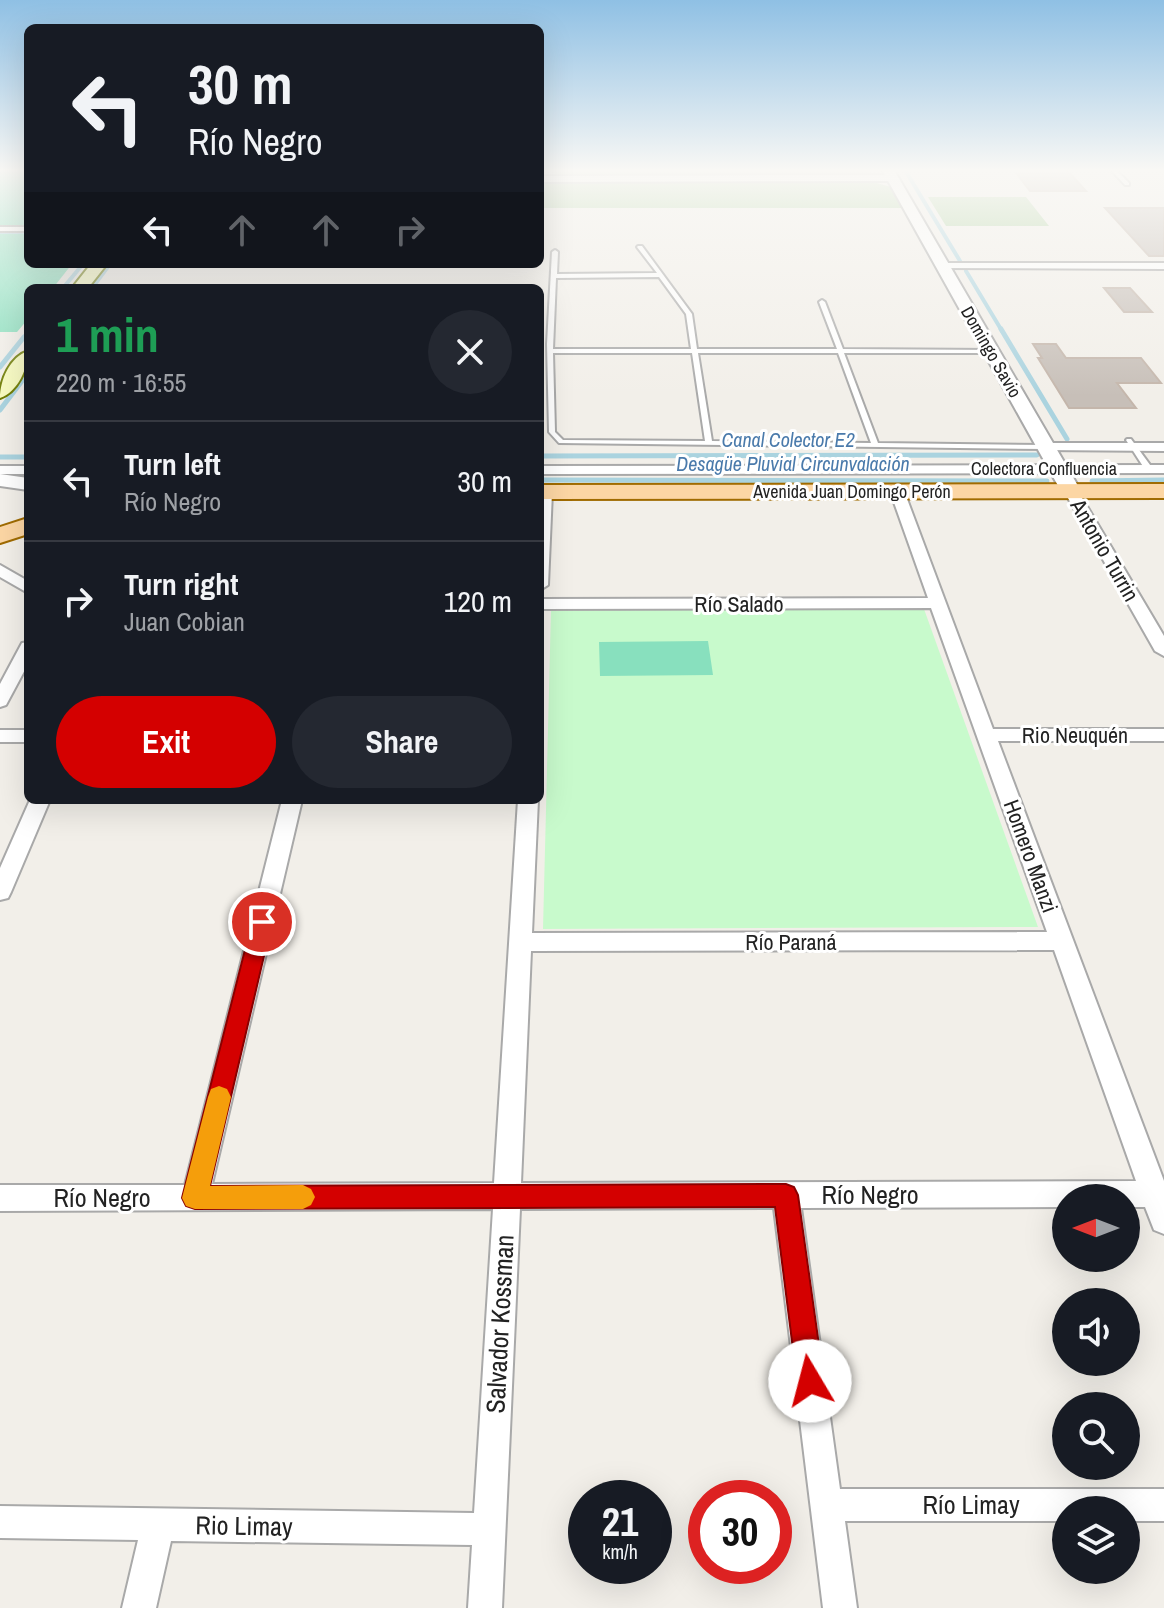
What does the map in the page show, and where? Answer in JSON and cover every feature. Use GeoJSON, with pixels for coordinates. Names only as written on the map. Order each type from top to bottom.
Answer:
{"type":"FeatureCollection","features":[{"type":"Feature","properties":{"kind":"main road"},"geometry":{"type":"LineString","coordinates":[[83,284],[96,268]]}},
{"type":"Feature","properties":{"kind":"main road"},"geometry":{"type":"LineString","coordinates":[[0,393],[24,361]]}},
{"type":"Feature","properties":{"kind":"main road","name":"Avenida Juan Domingo Perón"},"geometry":{"type":"LineString","coordinates":[[544,484],[897,491],[1164,491]]}},
{"type":"Feature","properties":{"kind":"main road"},"geometry":{"type":"LineString","coordinates":[[0,536],[24,527]]}},
{"type":"Feature","properties":{"kind":"street","name":"Domingo Savio"},"geometry":{"type":"LineString","coordinates":[[930,245],[1071,491]]}},
{"type":"Feature","properties":{"kind":"street"},"geometry":{"type":"LineString","coordinates":[[942,266],[1164,266]]}},
{"type":"Feature","properties":{"kind":"street"},"geometry":{"type":"LineString","coordinates":[[1046,447],[1131,444],[1164,447]]}},
{"type":"Feature","properties":{"kind":"street","name":"Colectora Confluencia"},"geometry":{"type":"LineString","coordinates":[[544,484],[1156,469]]}},
{"type":"Feature","properties":{"kind":"street"},"geometry":{"type":"LineString","coordinates":[[0,470],[24,470]]}},
{"type":"Feature","properties":{"kind":"street"},"geometry":{"type":"LineString","coordinates":[[0,480],[24,483]]}},
{"type":"Feature","properties":{"kind":"street","name":"Homero Manzi"},"geometry":{"type":"LineString","coordinates":[[897,491],[1062,941],[1159,1194],[1164,1221]]}},
{"type":"Feature","properties":{"kind":"street","name":"Antonio Turrin"},"geometry":{"type":"LineString","coordinates":[[1071,491],[1164,651]]}},
{"type":"Feature","properties":{"kind":"street"},"geometry":{"type":"LineString","coordinates":[[0,570],[24,585]]}},
{"type":"Feature","properties":{"kind":"street"},"geometry":{"type":"LineString","coordinates":[[0,586],[24,588]]}},
{"type":"Feature","properties":{"kind":"street","name":"Río Salado"},"geometry":{"type":"LineString","coordinates":[[544,604],[938,603]]}},
{"type":"Feature","properties":{"kind":"street"},"geometry":{"type":"LineString","coordinates":[[0,701],[24,655]]}},
{"type":"Feature","properties":{"kind":"street","name":"Rio Neuquén"},"geometry":{"type":"LineString","coordinates":[[986,735],[1164,735]]}},
{"type":"Feature","properties":{"kind":"street"},"geometry":{"type":"LineString","coordinates":[[0,736],[24,736]]}},
{"type":"Feature","properties":{"kind":"street"},"geometry":{"type":"LineString","coordinates":[[0,892],[38,804]]}},
{"type":"Feature","properties":{"kind":"street"},"geometry":{"type":"LineString","coordinates":[[195,1198],[291,804]]}},
{"type":"Feature","properties":{"kind":"street","name":"Salvador Kossman"},"geometry":{"type":"LineString","coordinates":[[485,1608],[528,804]]}},
{"type":"Feature","properties":{"kind":"street","name":"Río Paraná"},"geometry":{"type":"LineString","coordinates":[[521,942],[1062,941]]}},
{"type":"Feature","properties":{"kind":"street","name":"Río Negro"},"geometry":{"type":"LineString","coordinates":[[0,1198],[1159,1194]]}},
{"type":"Feature","properties":{"kind":"street"},"geometry":{"type":"LineString","coordinates":[[786,1195],[840,1608]]}},
{"type":"Feature","properties":{"kind":"street","name":"Río Limay"},"geometry":{"type":"LineString","coordinates":[[827,1505],[1164,1505]]}},
{"type":"Feature","properties":{"kind":"street","name":"Rio Limay"},"geometry":{"type":"LineString","coordinates":[[0,1522],[489,1529]]}},
{"type":"Feature","properties":{"kind":"street"},"geometry":{"type":"LineString","coordinates":[[139,1608],[158,1525]]}},
{"type":"Feature","properties":{"kind":"lane"},"geometry":{"type":"LineString","coordinates":[[640,247],[689,314],[709,444]]}},
{"type":"Feature","properties":{"kind":"lane"},"geometry":{"type":"LineString","coordinates":[[555,252],[550,351],[552,435],[557,440],[571,444],[1046,447]]}},
{"type":"Feature","properties":{"kind":"lane"},"geometry":{"type":"LineString","coordinates":[[554,276],[662,275]]}},
{"type":"Feature","properties":{"kind":"lane"},"geometry":{"type":"LineString","coordinates":[[822,302],[875,444]]}},
{"type":"Feature","properties":{"kind":"lane"},"geometry":{"type":"LineString","coordinates":[[550,351],[991,351]]}},
{"type":"Feature","properties":{"kind":"lane"},"geometry":{"type":"LineString","coordinates":[[1131,444],[1156,469]]}},
{"type":"Feature","properties":{"kind":"green space"},"geometry":{"type":"Polygon","coordinates":[[[0,245],[24,245],[24,268],[69,268],[56,284],[24,284],[24,324],[17,332],[0,332],[0,245]]]}},
{"type":"Feature","properties":{"kind":"green space"},"geometry":{"type":"Polygon","coordinates":[[[924,609],[1038,927],[543,929],[551,610],[924,609]]]}},
{"type":"Feature","properties":{"kind":"green space"},"geometry":{"type":"Polygon","coordinates":[[[708,641],[713,675],[600,676],[599,642],[708,641]]]}},
{"type":"Feature","properties":{"kind":"building"},"geometry":{"type":"Polygon","coordinates":[[[1139,245],[1164,245],[1164,256],[1149,256],[1139,245]]]}},
{"type":"Feature","properties":{"kind":"building"},"geometry":{"type":"Polygon","coordinates":[[[1104,288],[1130,288],[1152,312],[1124,312],[1104,288]]]}},
{"type":"Feature","properties":{"kind":"building"},"geometry":{"type":"Polygon","coordinates":[[[1033,344],[1056,344],[1066,358],[1141,358],[1161,383],[1117,383],[1136,408],[1069,408],[1038,358],[1042,358],[1033,344]]]}},
{"type":"Feature","properties":{"kind":"waterway"},"geometry":{"type":"LineString","coordinates":[[950,245],[960,261]]}},
{"type":"Feature","properties":{"kind":"waterway"},"geometry":{"type":"LineString","coordinates":[[66,284],[80,268]]}},
{"type":"Feature","properties":{"kind":"waterway"},"geometry":{"type":"LineString","coordinates":[[95,284],[107,268]]}},
{"type":"Feature","properties":{"kind":"waterway"},"geometry":{"type":"LineString","coordinates":[[966,271],[1002,331]]}},
{"type":"Feature","properties":{"kind":"waterway"},"geometry":{"type":"LineString","coordinates":[[1001,329],[1067,439]]}},
{"type":"Feature","properties":{"kind":"waterway"},"geometry":{"type":"LineString","coordinates":[[0,367],[24,337]]}},
{"type":"Feature","properties":{"kind":"waterway"},"geometry":{"type":"LineString","coordinates":[[0,410],[24,378]]}},
{"type":"Feature","properties":{"kind":"waterway","name":"Canal Colector E2"},"geometry":{"type":"LineString","coordinates":[[544,456],[1037,455]]}},
{"type":"Feature","properties":{"kind":"waterway","name":"Canal Colector E2"},"geometry":{"type":"LineString","coordinates":[[0,457],[24,457]]}},
{"type":"Feature","properties":{"kind":"waterway","name":"Desagüe Pluvial Circunvalación"},"geometry":{"type":"LineString","coordinates":[[544,480],[1047,481]]}},
{"type":"Feature","properties":{"kind":"waterway","name":"Desagüe Pluvial Circunvalación"},"geometry":{"type":"LineString","coordinates":[[1092,481],[1164,480]]}},
{"type":"Feature","properties":{"kind":"slow traffic"},"geometry":{"type":"LineString","coordinates":[[219,1097],[195,1198],[303,1197]]}},
{"type":"Feature","properties":{"kind":"route"},"geometry":{"type":"LineString","coordinates":[[262,922],[195,1198],[786,1195],[810,1381]]}}]}
